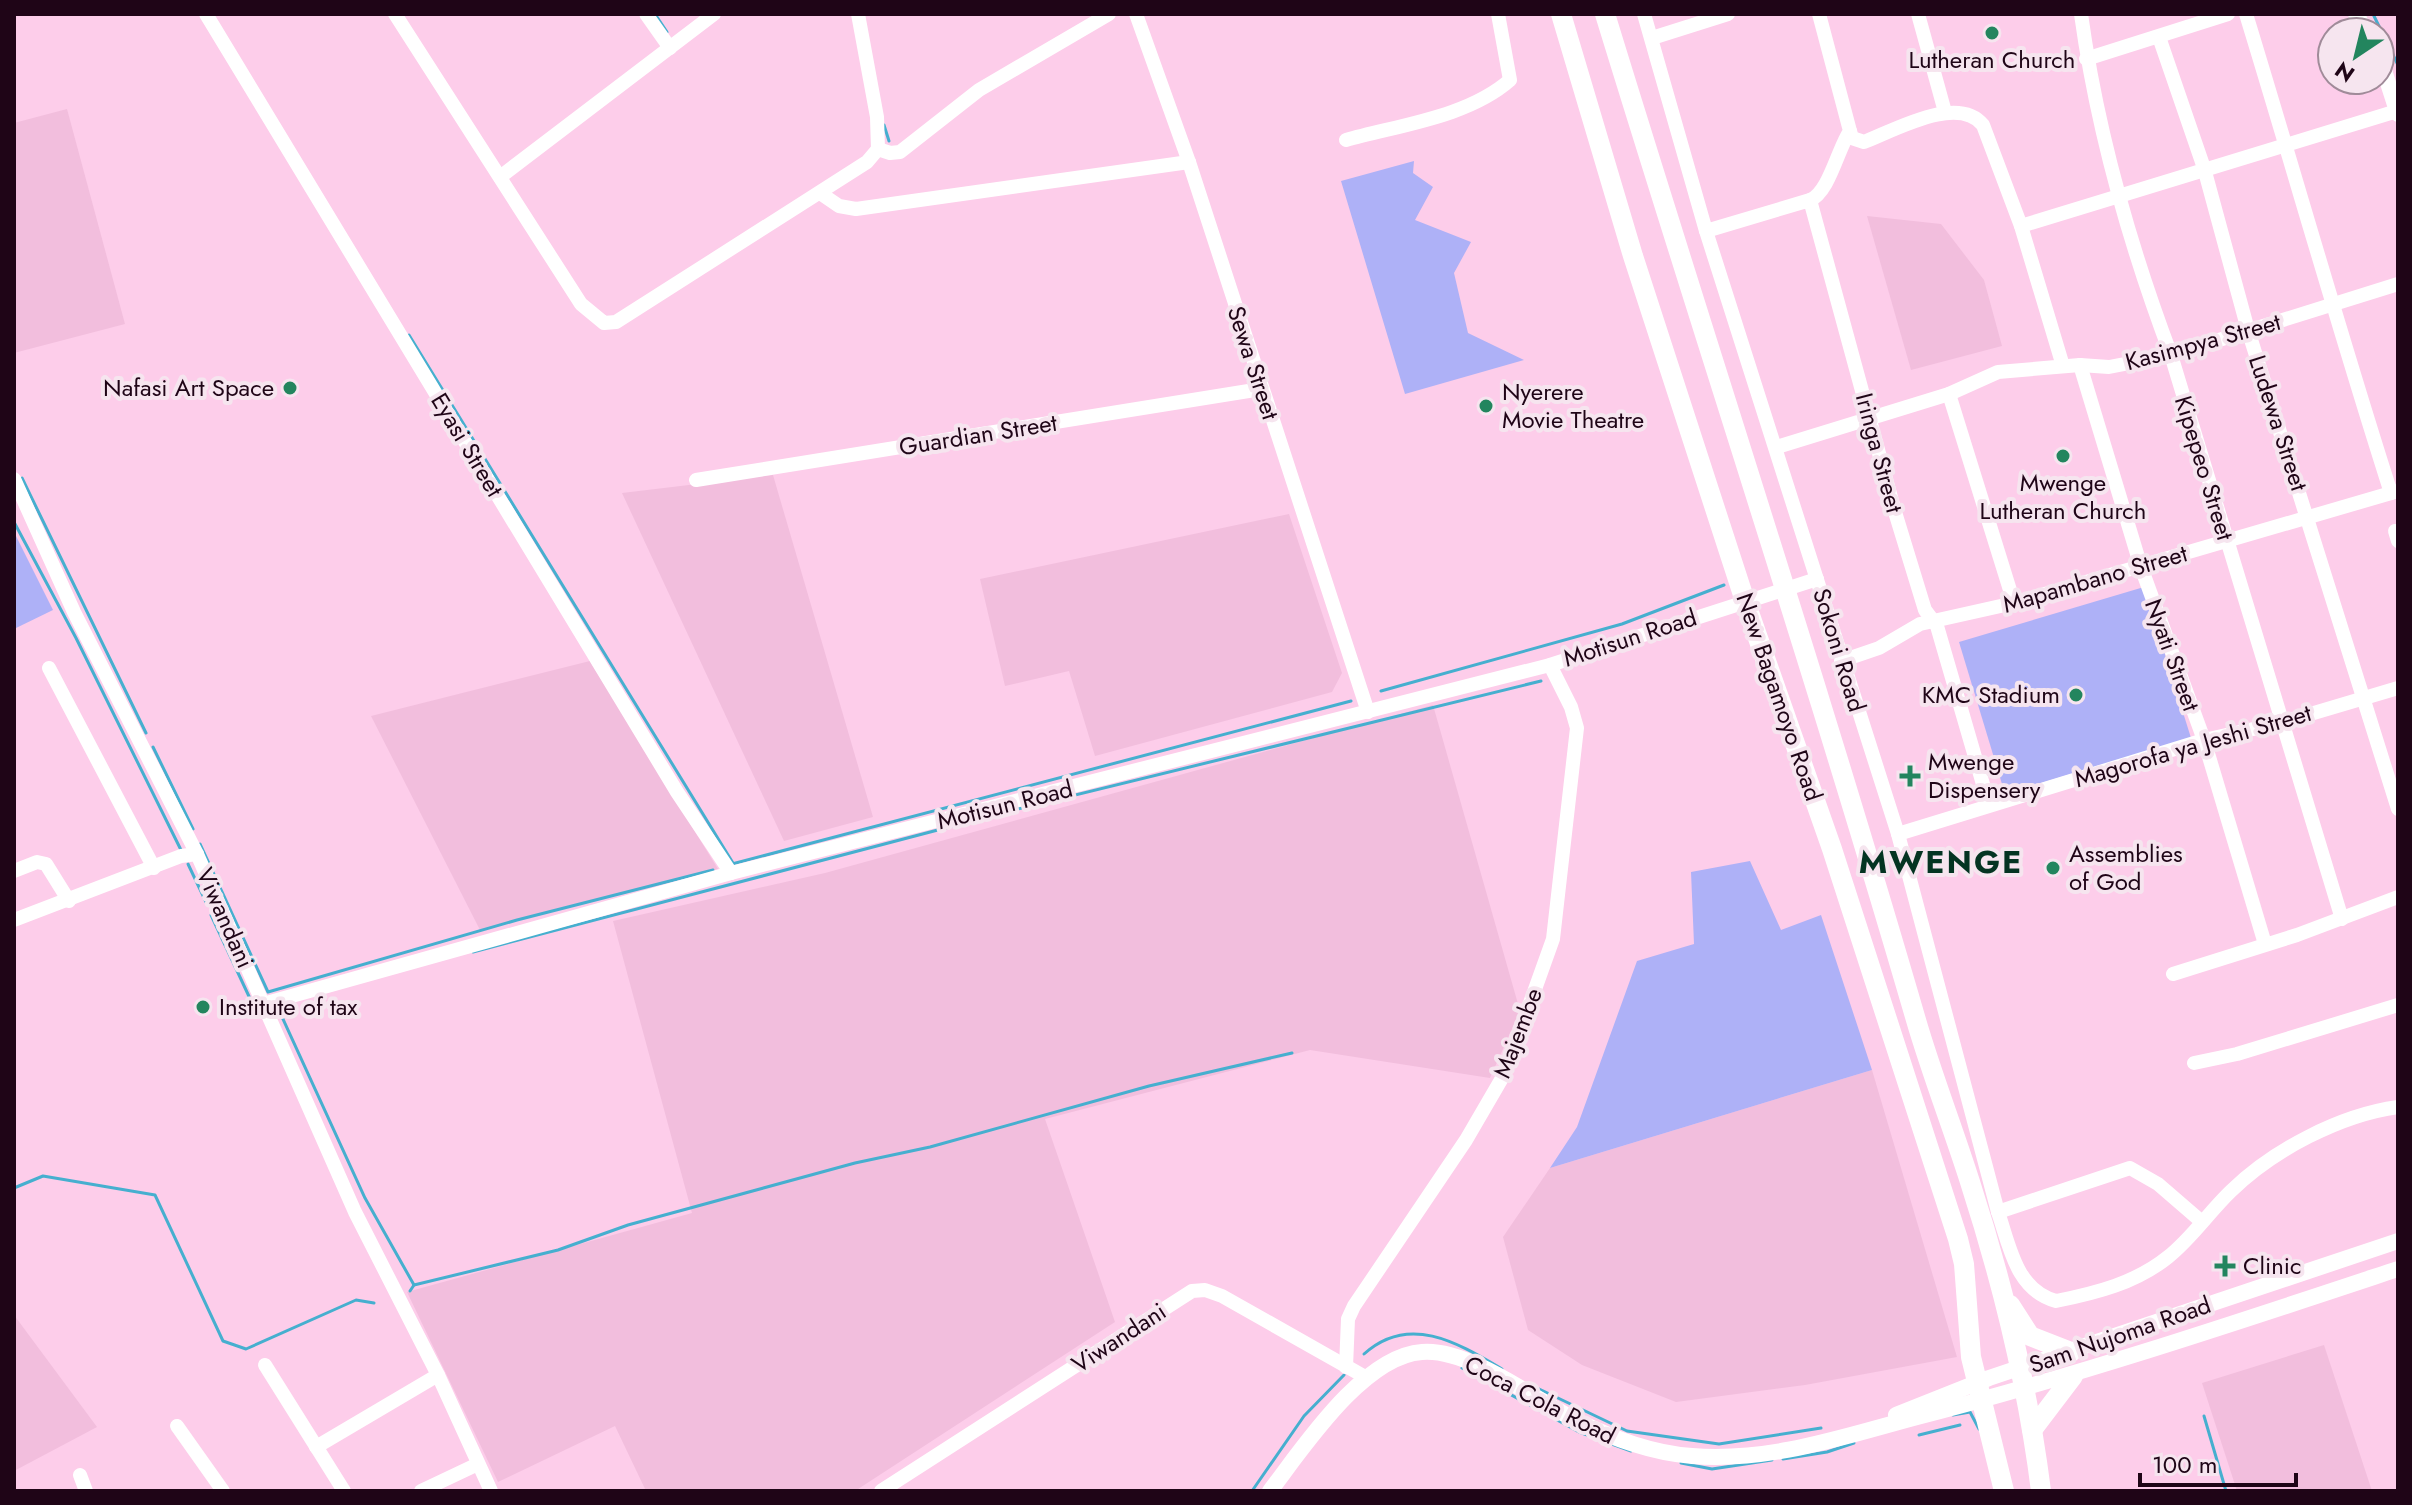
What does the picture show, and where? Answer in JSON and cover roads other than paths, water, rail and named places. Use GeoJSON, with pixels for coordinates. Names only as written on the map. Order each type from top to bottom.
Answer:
{"type":"FeatureCollection","features":[{"type":"Feature","properties":{"kind":"highway","name":"New Bagamoyo Road"},"geometry":{"type":"LineString","coordinates":[[1561,14],[1633,256],[1745,601],[1832,849],[1958,1239],[1980,1392],[2004,1491]]}},
{"type":"Feature","properties":{"kind":"highway","name":"New Bagamoyo Road"},"geometry":{"type":"LineString","coordinates":[[1605,14],[1995,1268]]}},
{"type":"Feature","properties":{"kind":"highway"},"geometry":{"type":"LineString","coordinates":[[1995,1268],[2020,1325],[2043,1344],[2071,1352]]}},
{"type":"Feature","properties":{"kind":"highway"},"geometry":{"type":"LineString","coordinates":[[1995,1268],[2032,1430],[2041,1491]]}},
{"type":"Feature","properties":{"kind":"highway"},"geometry":{"type":"LineString","coordinates":[[2032,1430],[2073,1376]]}},
{"type":"Feature","properties":{"kind":"main road","name":"Sam Nujoma Road"},"geometry":{"type":"LineString","coordinates":[[1980,1392],[2018,1369],[2398,1241]]}},
{"type":"Feature","properties":{"kind":"main road","name":"Sam Nujoma Road"},"geometry":{"type":"LineString","coordinates":[[1980,1392],[2023,1390],[2073,1376],[2398,1269]]}},
{"type":"Feature","properties":{"kind":"main road","name":"Coca Cola Road"},"geometry":{"type":"LineString","coordinates":[[1270,1491],[1367,1378],[1405,1355],[1423,1351],[1446,1354],[1627,1443],[1690,1456],[1743,1456],[1798,1450],[1866,1430],[1928,1400],[1980,1392]]}},
{"type":"Feature","properties":{"kind":"street","name":"Eyasi Street"},"geometry":{"type":"LineString","coordinates":[[206,14],[677,792],[731,873]]}},
{"type":"Feature","properties":{"kind":"street"},"geometry":{"type":"LineString","coordinates":[[395,14],[581,304],[598,320],[616,322],[867,162],[878,149],[877,117],[858,14]]}},
{"type":"Feature","properties":{"kind":"street"},"geometry":{"type":"LineString","coordinates":[[646,14],[670,48]]}},
{"type":"Feature","properties":{"kind":"street"},"geometry":{"type":"LineString","coordinates":[[500,177],[714,14]]}},
{"type":"Feature","properties":{"kind":"street"},"geometry":{"type":"LineString","coordinates":[[878,149],[900,152],[979,90],[1109,14]]}},
{"type":"Feature","properties":{"kind":"street","name":"Sewa Street"},"geometry":{"type":"LineString","coordinates":[[1136,14],[1189,162],[1368,712]]}},
{"type":"Feature","properties":{"kind":"street"},"geometry":{"type":"LineString","coordinates":[[1346,140],[1450,111],[1492,95],[1510,80],[1498,14]]}},
{"type":"Feature","properties":{"kind":"street","name":"Sokoni Road"},"geometry":{"type":"LineString","coordinates":[[1644,14],[1706,231],[1898,834],[1998,1212],[2014,1261],[2028,1287],[2056,1301],[2126,1283],[2166,1258],[2202,1222]]}},
{"type":"Feature","properties":{"kind":"street"},"geometry":{"type":"LineString","coordinates":[[1652,38],[1728,14]]}},
{"type":"Feature","properties":{"kind":"street"},"geometry":{"type":"LineString","coordinates":[[1819,14],[1852,138],[1864,142],[1945,112],[1968,112],[1983,125],[2021,226],[2063,366]]}},
{"type":"Feature","properties":{"kind":"street"},"geometry":{"type":"LineString","coordinates":[[1918,14],[1945,112]]}},
{"type":"Feature","properties":{"kind":"street","name":"Kipepeo Street"},"geometry":{"type":"LineString","coordinates":[[2081,14],[2086,59],[2146,287],[2171,355],[2280,723],[2342,919]]}},
{"type":"Feature","properties":{"kind":"street"},"geometry":{"type":"LineString","coordinates":[[2086,59],[2228,14]]}},
{"type":"Feature","properties":{"kind":"street"},"geometry":{"type":"LineString","coordinates":[[2246,14],[2287,143],[2332,306],[2395,492]]}},
{"type":"Feature","properties":{"kind":"street","name":"Ludewa Street"},"geometry":{"type":"LineString","coordinates":[[2159,37],[2204,168],[2248,330],[2309,516],[2398,809]]}},
{"type":"Feature","properties":{"kind":"street"},"geometry":{"type":"LineString","coordinates":[[2021,226],[2120,193],[2398,113]]}},
{"type":"Feature","properties":{"kind":"street"},"geometry":{"type":"LineString","coordinates":[[1706,231],[1817,198],[1828,179],[1836,152],[1850,131]]}},
{"type":"Feature","properties":{"kind":"street"},"geometry":{"type":"LineString","coordinates":[[820,193],[839,206],[856,209],[1189,162]]}},
{"type":"Feature","properties":{"kind":"street","name":"Iringa Street"},"geometry":{"type":"LineString","coordinates":[[1810,200],[1853,350],[1868,419],[1925,610],[1935,622],[1989,805]]}},
{"type":"Feature","properties":{"kind":"street","name":"Kasimpya Street"},"geometry":{"type":"LineString","coordinates":[[1777,447],[1949,394],[1998,372],[2080,365],[2109,367],[2171,355],[2398,284]]}},
{"type":"Feature","properties":{"kind":"street","name":"Nyati Street"},"geometry":{"type":"LineString","coordinates":[[2080,365],[2141,567],[2204,740],[2265,944]]}},
{"type":"Feature","properties":{"kind":"street","name":"Guardian Street"},"geometry":{"type":"LineString","coordinates":[[696,480],[1261,389]]}},
{"type":"Feature","properties":{"kind":"street"},"geometry":{"type":"LineString","coordinates":[[1949,394],[2014,603]]}},
{"type":"Feature","properties":{"kind":"street","name":"Viwandani"},"geometry":{"type":"LineString","coordinates":[[14,479],[74,612],[197,854],[355,1212],[438,1375],[491,1491]]}},
{"type":"Feature","properties":{"kind":"street","name":"Mapambano Street"},"geometry":{"type":"LineString","coordinates":[[1841,661],[1879,648],[1915,626],[2014,603],[2395,492]]}},
{"type":"Feature","properties":{"kind":"street","name":"Motisun Road"},"geometry":{"type":"LineString","coordinates":[[263,1004],[731,873],[1550,665],[1817,579]]}},
{"type":"Feature","properties":{"kind":"street","name":"Majembe"},"geometry":{"type":"LineString","coordinates":[[1346,1367],[1348,1319],[1354,1306],[1466,1140],[1505,1073],[1553,939],[1577,728],[1571,707],[1550,665]]}},
{"type":"Feature","properties":{"kind":"street"},"geometry":{"type":"LineString","coordinates":[[49,668],[154,868]]}},
{"type":"Feature","properties":{"kind":"street","name":"Magorofa ya Jeshi Street"},"geometry":{"type":"LineString","coordinates":[[1898,834],[2204,740],[2280,723],[2398,688]]}},
{"type":"Feature","properties":{"kind":"street"},"geometry":{"type":"LineString","coordinates":[[14,920],[181,856],[197,854]]}},
{"type":"Feature","properties":{"kind":"street"},"geometry":{"type":"LineString","coordinates":[[14,871],[37,862],[46,864],[69,901]]}},
{"type":"Feature","properties":{"kind":"street"},"geometry":{"type":"LineString","coordinates":[[2173,974],[2342,919],[2398,897]]}},
{"type":"Feature","properties":{"kind":"street"},"geometry":{"type":"LineString","coordinates":[[2194,1063],[2237,1054],[2398,1005]]}},
{"type":"Feature","properties":{"kind":"street"},"geometry":{"type":"LineString","coordinates":[[1998,1212],[2130,1168],[2158,1184],[2202,1222],[2231,1190],[2293,1146],[2357,1117],[2398,1107]]}},
{"type":"Feature","properties":{"kind":"street","name":"Viwandani"},"geometry":{"type":"LineString","coordinates":[[881,1491],[1192,1291],[1205,1290],[1222,1296],[1367,1378]]}},
{"type":"Feature","properties":{"kind":"street"},"geometry":{"type":"LineString","coordinates":[[265,1365],[344,1491]]}},
{"type":"Feature","properties":{"kind":"street"},"geometry":{"type":"LineString","coordinates":[[316,1447],[438,1375]]}},
{"type":"Feature","properties":{"kind":"street"},"geometry":{"type":"LineString","coordinates":[[177,1426],[223,1491]]}},
{"type":"Feature","properties":{"kind":"street"},"geometry":{"type":"LineString","coordinates":[[421,1491],[436,1480],[478,1464]]}},
{"type":"Feature","properties":{"kind":"street"},"geometry":{"type":"LineString","coordinates":[[80,1475],[86,1491]]}},
{"type":"Feature","properties":{"kind":"waterway"},"geometry":{"type":"LineString","coordinates":[[655,14],[667,32]]}},
{"type":"Feature","properties":{"kind":"waterway"},"geometry":{"type":"LineString","coordinates":[[2373,14],[2398,65]]}},
{"type":"Feature","properties":{"kind":"waterway"},"geometry":{"type":"LineString","coordinates":[[884,125],[889,141]]}},
{"type":"Feature","properties":{"kind":"waterway"},"geometry":{"type":"LineString","coordinates":[[409,335],[733,863]]}},
{"type":"Feature","properties":{"kind":"waterway"},"geometry":{"type":"LineString","coordinates":[[22,478],[146,733]]}},
{"type":"Feature","properties":{"kind":"waterway"},"geometry":{"type":"LineString","coordinates":[[14,522],[76,638],[181,850]]}},
{"type":"Feature","properties":{"kind":"waterway"},"geometry":{"type":"LineString","coordinates":[[1381,691],[1622,624],[1724,585]]}},
{"type":"Feature","properties":{"kind":"waterway"},"geometry":{"type":"LineString","coordinates":[[473,952],[1014,810],[1541,681]]}},
{"type":"Feature","properties":{"kind":"waterway"},"geometry":{"type":"LineString","coordinates":[[732,864],[1351,701]]}},
{"type":"Feature","properties":{"kind":"waterway"},"geometry":{"type":"LineString","coordinates":[[153,747],[193,829]]}},
{"type":"Feature","properties":{"kind":"waterway"},"geometry":{"type":"LineString","coordinates":[[200,844],[268,992],[517,920],[713,870]]}},
{"type":"Feature","properties":{"kind":"waterway"},"geometry":{"type":"LineString","coordinates":[[188,864],[206,902]]}},
{"type":"Feature","properties":{"kind":"waterway"},"geometry":{"type":"LineString","coordinates":[[211,915],[253,1005]]}},
{"type":"Feature","properties":{"kind":"waterway"},"geometry":{"type":"LineString","coordinates":[[277,1006],[365,1198],[414,1285]]}},
{"type":"Feature","properties":{"kind":"waterway"},"geometry":{"type":"LineString","coordinates":[[410,1291],[414,1285],[558,1250],[628,1225],[855,1163],[930,1147],[1149,1086],[1292,1053]]}},
{"type":"Feature","properties":{"kind":"waterway"},"geometry":{"type":"LineString","coordinates":[[14,1188],[43,1176],[155,1195],[223,1341],[246,1349],[356,1300],[374,1303]]}},
{"type":"Feature","properties":{"kind":"waterway"},"geometry":{"type":"LineString","coordinates":[[1364,1354],[1398,1335],[1416,1334],[1451,1342],[1502,1369]]}},
{"type":"Feature","properties":{"kind":"waterway"},"geometry":{"type":"LineString","coordinates":[[1462,1368],[1579,1432],[1631,1451]]}},
{"type":"Feature","properties":{"kind":"waterway"},"geometry":{"type":"LineString","coordinates":[[1252,1491],[1304,1416],[1344,1375]]}},
{"type":"Feature","properties":{"kind":"waterway"},"geometry":{"type":"LineString","coordinates":[[1537,1388],[1627,1431],[1719,1444],[1821,1428]]}},
{"type":"Feature","properties":{"kind":"waterway"},"geometry":{"type":"LineString","coordinates":[[1953,1415],[1970,1412],[1979,1429]]}},
{"type":"Feature","properties":{"kind":"waterway"},"geometry":{"type":"LineString","coordinates":[[2204,1416],[2226,1491]]}},
{"type":"Feature","properties":{"kind":"waterway"},"geometry":{"type":"LineString","coordinates":[[1919,1435],[1960,1425]]}},
{"type":"Feature","properties":{"kind":"waterway"},"geometry":{"type":"LineString","coordinates":[[1783,1459],[1827,1452],[1854,1443]]}},
{"type":"Feature","properties":{"kind":"waterway"},"geometry":{"type":"LineString","coordinates":[[1681,1463],[1712,1469],[1772,1460]]}},
{"type":"Feature","properties":{"kind":"place","name":"Lutheran Church"},"geometry":{"type":"Point","coordinates":[1992,33]}},
{"type":"Feature","properties":{"kind":"place","name":"Nafasi Art Space"},"geometry":{"type":"Point","coordinates":[290,388]}},
{"type":"Feature","properties":{"kind":"place","name":"Nyerere Movie Theatre"},"geometry":{"type":"Point","coordinates":[1486,406]}},
{"type":"Feature","properties":{"kind":"place","name":"Mwenge Lutheran Church"},"geometry":{"type":"Point","coordinates":[2063,456]}},
{"type":"Feature","properties":{"kind":"place","name":"KMC Stadium"},"geometry":{"type":"Point","coordinates":[2076,695]}},
{"type":"Feature","properties":{"kind":"place","name":"Mwenge Dispensery"},"geometry":{"type":"Point","coordinates":[1910,776]}},
{"type":"Feature","properties":{"kind":"place","name":"Assemblies of God"},"geometry":{"type":"Point","coordinates":[2053,868]}},
{"type":"Feature","properties":{"kind":"place","name":"Institute of tax"},"geometry":{"type":"Point","coordinates":[203,1007]}},
{"type":"Feature","properties":{"kind":"place","name":"Clinic"},"geometry":{"type":"Point","coordinates":[2225,1266]}},
{"type":"Feature","properties":{"kind":"district","name":"MWENGE"},"geometry":{"type":"Point","coordinates":[1941,862]}}]}
